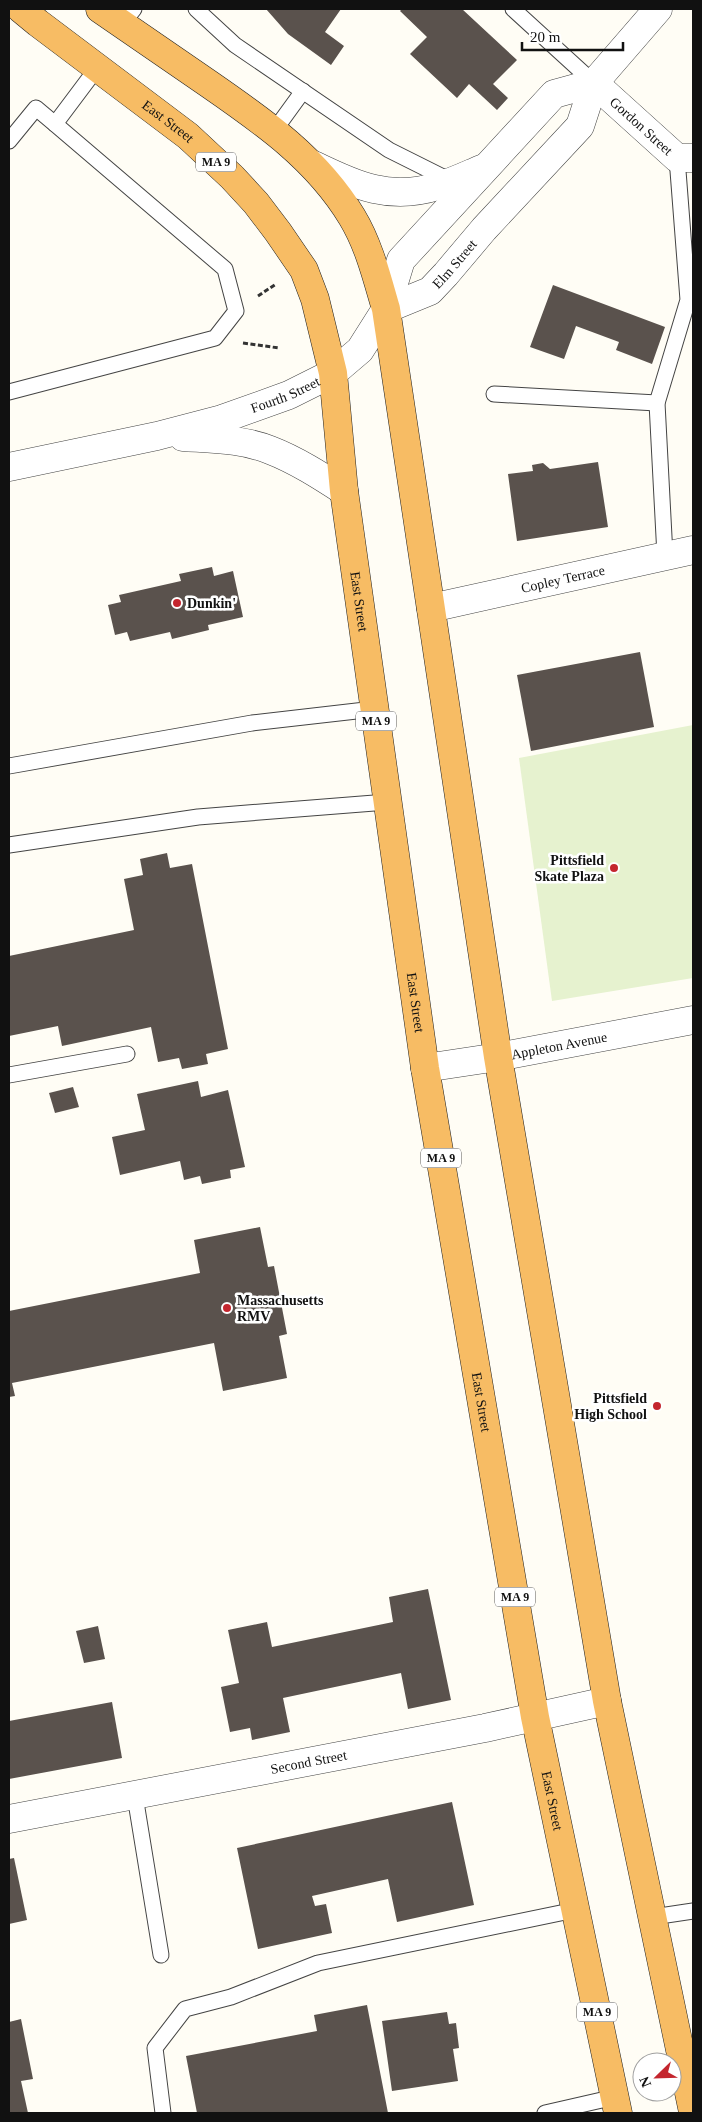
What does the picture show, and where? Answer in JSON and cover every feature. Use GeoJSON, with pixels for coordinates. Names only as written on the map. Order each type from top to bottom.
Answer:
{"type":"FeatureCollection","features":[{"type":"Feature","properties":{"kind":"highway","name":"East Street"},"geometry":{"type":"LineString","coordinates":[[21,9],[188,136],[232,177],[256,203],[304,270],[315,298],[333,373],[344,491],[425,1068],[535,1717],[617,2105]]}},
{"type":"Feature","properties":{"kind":"highway"},"geometry":{"type":"LineString","coordinates":[[119,14],[274,131],[314,166],[352,217],[374,265],[386,309],[498,1057],[607,1701],[693,2112]]}},
{"type":"Feature","properties":{"kind":"street","name":"Elm Street"},"geometry":{"type":"LineString","coordinates":[[386,309],[430,291],[484,229],[580,126],[594,83],[658,9]]}},
{"type":"Feature","properties":{"kind":"street","name":"Gordon Street"},"geometry":{"type":"LineString","coordinates":[[594,83],[685,158]]}},
{"type":"Feature","properties":{"kind":"street"},"geometry":{"type":"LineString","coordinates":[[386,309],[401,260],[554,94],[594,83]]}},
{"type":"Feature","properties":{"kind":"street"},"geometry":{"type":"LineString","coordinates":[[314,166],[346,181],[380,192],[400,193],[419,191],[452,181],[487,167]]}},
{"type":"Feature","properties":{"kind":"street","name":"Fourth Street"},"geometry":{"type":"LineString","coordinates":[[9,467],[156,436],[222,419],[289,395],[333,373],[360,350],[386,309]]}},
{"type":"Feature","properties":{"kind":"street","name":"Fourth Street"},"geometry":{"type":"LineString","coordinates":[[156,436],[229,440],[270,450],[307,468],[344,491]]}},
{"type":"Feature","properties":{"kind":"street","name":"Copley Terrace"},"geometry":{"type":"LineString","coordinates":[[431,608],[693,550]]}},
{"type":"Feature","properties":{"kind":"street","name":"Appleton Avenue"},"geometry":{"type":"LineString","coordinates":[[425,1068],[498,1057],[693,1020]]}},
{"type":"Feature","properties":{"kind":"street","name":"Second Street"},"geometry":{"type":"LineString","coordinates":[[9,1820],[465,1732],[607,1701]]}},
{"type":"Feature","properties":{"kind":"lane"},"geometry":{"type":"LineString","coordinates":[[196,9],[235,45],[389,150],[452,181]]}},
{"type":"Feature","properties":{"kind":"lane"},"geometry":{"type":"LineString","coordinates":[[513,9],[594,83]]}},
{"type":"Feature","properties":{"kind":"lane"},"geometry":{"type":"LineString","coordinates":[[55,124],[98,68]]}},
{"type":"Feature","properties":{"kind":"lane"},"geometry":{"type":"LineString","coordinates":[[274,131],[303,91]]}},
{"type":"Feature","properties":{"kind":"lane"},"geometry":{"type":"LineString","coordinates":[[9,141],[36,108],[225,269],[236,311],[215,338],[9,392]]}},
{"type":"Feature","properties":{"kind":"lane"},"geometry":{"type":"LineString","coordinates":[[665,556],[657,403],[688,300],[685,158]]}},
{"type":"Feature","properties":{"kind":"lane"},"geometry":{"type":"LineString","coordinates":[[494,394],[657,403]]}},
{"type":"Feature","properties":{"kind":"lane"},"geometry":{"type":"LineString","coordinates":[[9,766],[252,723],[374,709]]}},
{"type":"Feature","properties":{"kind":"lane"},"geometry":{"type":"LineString","coordinates":[[9,845],[198,817],[387,802]]}},
{"type":"Feature","properties":{"kind":"lane"},"geometry":{"type":"LineString","coordinates":[[9,1075],[127,1054]]}},
{"type":"Feature","properties":{"kind":"lane"},"geometry":{"type":"LineString","coordinates":[[135,1796],[161,1955]]}},
{"type":"Feature","properties":{"kind":"lane"},"geometry":{"type":"LineString","coordinates":[[162,2113],[155,2048],[185,2009],[231,1997],[318,1964],[575,1910]]}},
{"type":"Feature","properties":{"kind":"lane"},"geometry":{"type":"LineString","coordinates":[[653,1917],[693,1911]]}},
{"type":"Feature","properties":{"kind":"lane"},"geometry":{"type":"LineString","coordinates":[[545,2113],[617,2105]]}},
{"type":"Feature","properties":{"kind":"path"},"geometry":{"type":"LineString","coordinates":[[215,338],[279,348]]}},
{"type":"Feature","properties":{"kind":"green space","name":"Pittsfield Skate Plaza"},"geometry":{"type":"Polygon","coordinates":[[[693,725],[693,978],[552,1001],[519,758],[693,725]]]}},
{"type":"Feature","properties":{"kind":"building"},"geometry":{"type":"Polygon","coordinates":[[[266,9],[341,9],[325,32],[344,46],[331,65],[288,34],[266,9]]]}},
{"type":"Feature","properties":{"kind":"building"},"geometry":{"type":"Polygon","coordinates":[[[402,9],[462,9],[517,60],[493,84],[508,98],[497,110],[469,84],[457,98],[410,54],[427,37],[400,11],[402,9]]]}},
{"type":"Feature","properties":{"kind":"building"},"geometry":{"type":"Polygon","coordinates":[[[553,285],[665,327],[652,364],[616,350],[619,342],[576,326],[564,359],[530,347],[553,285]]]}},
{"type":"Feature","properties":{"kind":"building"},"geometry":{"type":"Polygon","coordinates":[[[598,462],[608,527],[517,541],[508,474],[533,471],[532,465],[543,463],[550,469],[598,462]]]}},
{"type":"Feature","properties":{"kind":"building","name":"Dunkin'"},"geometry":{"type":"Polygon","coordinates":[[[212,567],[214,576],[233,571],[243,617],[208,625],[209,630],[172,639],[170,632],[130,641],[127,632],[115,635],[108,605],[121,602],[119,595],[181,581],[179,574],[212,567]]]}},
{"type":"Feature","properties":{"kind":"building"},"geometry":{"type":"Polygon","coordinates":[[[640,652],[654,727],[531,751],[517,675],[640,652]]]}},
{"type":"Feature","properties":{"kind":"building"},"geometry":{"type":"Polygon","coordinates":[[[167,853],[170,868],[192,864],[228,1049],[206,1054],[208,1064],[182,1069],[179,1058],[158,1062],[151,1027],[62,1046],[58,1026],[9,1036],[9,956],[134,930],[124,879],[143,875],[140,859],[167,853]]]}},
{"type":"Feature","properties":{"kind":"building"},"geometry":{"type":"Polygon","coordinates":[[[198,1081],[201,1097],[228,1090],[245,1167],[230,1170],[231,1178],[202,1184],[200,1176],[184,1180],[180,1161],[120,1175],[112,1137],[145,1130],[137,1094],[198,1081]]]}},
{"type":"Feature","properties":{"kind":"building"},"geometry":{"type":"Polygon","coordinates":[[[73,1087],[79,1107],[55,1113],[49,1093],[73,1087]]]}},
{"type":"Feature","properties":{"kind":"building"},"geometry":{"type":"Polygon","coordinates":[[[260,1227],[268,1267],[274,1266],[287,1334],[279,1336],[287,1378],[223,1391],[214,1343],[12,1383],[15,1396],[9,1397],[9,1311],[200,1273],[194,1240],[260,1227]]]}},
{"type":"Feature","properties":{"kind":"building"},"geometry":{"type":"Polygon","coordinates":[[[428,1589],[451,1700],[408,1709],[401,1673],[283,1698],[290,1732],[252,1740],[250,1728],[230,1732],[221,1687],[239,1683],[228,1630],[267,1622],[272,1647],[393,1622],[389,1597],[428,1589]]]}},
{"type":"Feature","properties":{"kind":"building"},"geometry":{"type":"Polygon","coordinates":[[[98,1626],[105,1659],[84,1663],[76,1631],[98,1626]]]}},
{"type":"Feature","properties":{"kind":"building"},"geometry":{"type":"Polygon","coordinates":[[[112,1702],[122,1758],[9,1779],[9,1721],[112,1702]]]}},
{"type":"Feature","properties":{"kind":"building"},"geometry":{"type":"Polygon","coordinates":[[[452,1802],[474,1905],[397,1922],[388,1879],[312,1896],[315,1906],[326,1904],[332,1933],[258,1949],[237,1848],[452,1802]]]}},
{"type":"Feature","properties":{"kind":"building"},"geometry":{"type":"Polygon","coordinates":[[[14,1858],[27,1920],[9,1924],[9,1859],[14,1858]]]}},
{"type":"Feature","properties":{"kind":"building"},"geometry":{"type":"Polygon","coordinates":[[[367,2005],[388,2113],[197,2113],[186,2056],[317,2031],[314,2015],[367,2005]]]}},
{"type":"Feature","properties":{"kind":"building"},"geometry":{"type":"Polygon","coordinates":[[[447,2012],[449,2024],[456,2023],[459,2048],[453,2049],[458,2081],[392,2091],[382,2021],[447,2012]]]}},
{"type":"Feature","properties":{"kind":"building"},"geometry":{"type":"Polygon","coordinates":[[[21,2019],[33,2079],[21,2081],[28,2113],[9,2113],[9,2022],[21,2019]]]}},
{"type":"Feature","properties":{"kind":"place","name":"Dunkin'"},"geometry":{"type":"Point","coordinates":[177,603]}},
{"type":"Feature","properties":{"kind":"place","name":"Pittsfield Skate Plaza"},"geometry":{"type":"Point","coordinates":[614,868]}},
{"type":"Feature","properties":{"kind":"place","name":"Massachusetts RMV"},"geometry":{"type":"Point","coordinates":[227,1308]}},
{"type":"Feature","properties":{"kind":"place","name":"Pittsfield High School"},"geometry":{"type":"Point","coordinates":[657,1406]}}]}
